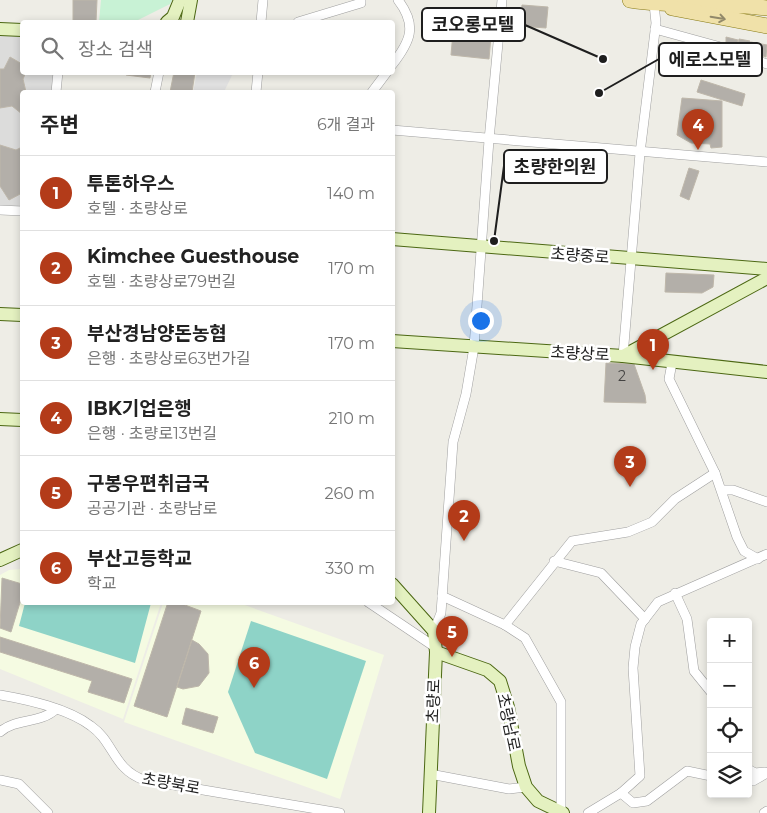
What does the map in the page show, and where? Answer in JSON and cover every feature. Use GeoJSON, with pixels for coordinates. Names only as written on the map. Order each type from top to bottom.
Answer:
{"type":"FeatureCollection","features":[{"type":"Feature","properties":{"kind":"main road"},"geometry":{"type":"LineString","coordinates":[[630,0],[695,14],[767,26]]}},
{"type":"Feature","properties":{"kind":"main road"},"geometry":{"type":"LineString","coordinates":[[654,4],[695,3],[767,8]]}},
{"type":"Feature","properties":{"kind":"street"},"geometry":{"type":"LineString","coordinates":[[169,20],[173,17],[180,0]]}},
{"type":"Feature","properties":{"kind":"street"},"geometry":{"type":"LineString","coordinates":[[187,20],[191,0]]}},
{"type":"Feature","properties":{"kind":"street"},"geometry":{"type":"LineString","coordinates":[[261,20],[263,0]]}},
{"type":"Feature","properties":{"kind":"street"},"geometry":{"type":"LineString","coordinates":[[305,20],[361,3],[361,0]]}},
{"type":"Feature","properties":{"kind":"street"},"geometry":{"type":"LineString","coordinates":[[395,61],[406,47],[410,35],[410,22],[398,0]]}},
{"type":"Feature","properties":{"kind":"street"},"geometry":{"type":"LineString","coordinates":[[395,587],[434,631],[441,613],[453,442],[466,394],[474,347],[489,140],[502,0]]}},
{"type":"Feature","properties":{"kind":"street"},"geometry":{"type":"LineString","coordinates":[[623,356],[633,259],[640,153],[655,30],[654,4]]}},
{"type":"Feature","properties":{"kind":"street"},"geometry":{"type":"LineString","coordinates":[[0,29],[20,30]]}},
{"type":"Feature","properties":{"kind":"street"},"geometry":{"type":"LineString","coordinates":[[655,30],[717,46],[767,64]]}},
{"type":"Feature","properties":{"kind":"street"},"geometry":{"type":"LineString","coordinates":[[56,90],[58,75]]}},
{"type":"Feature","properties":{"kind":"street"},"geometry":{"type":"LineString","coordinates":[[155,90],[158,75]]}},
{"type":"Feature","properties":{"kind":"street"},"geometry":{"type":"LineString","coordinates":[[256,90],[258,75]]}},
{"type":"Feature","properties":{"kind":"street"},"geometry":{"type":"LineString","coordinates":[[374,90],[385,75]]}},
{"type":"Feature","properties":{"kind":"street"},"geometry":{"type":"LineString","coordinates":[[395,130],[640,153],[767,162]]}},
{"type":"Feature","properties":{"kind":"street"},"geometry":{"type":"LineString","coordinates":[[0,210],[20,211]]}},
{"type":"Feature","properties":{"kind":"street","name":"초량중로"},"geometry":{"type":"LineString","coordinates":[[395,240],[767,269]]}},
{"type":"Feature","properties":{"kind":"street"},"geometry":{"type":"LineString","coordinates":[[623,356],[767,278]]}},
{"type":"Feature","properties":{"kind":"street"},"geometry":{"type":"LineString","coordinates":[[0,314],[20,315]]}},
{"type":"Feature","properties":{"kind":"street","name":"초량상로"},"geometry":{"type":"LineString","coordinates":[[395,341],[623,356],[672,363],[767,372]]}},
{"type":"Feature","properties":{"kind":"street"},"geometry":{"type":"LineString","coordinates":[[672,363],[669,379],[715,473],[737,537],[744,551],[758,559]]}},
{"type":"Feature","properties":{"kind":"street"},"geometry":{"type":"LineString","coordinates":[[0,419],[20,420]]}},
{"type":"Feature","properties":{"kind":"street"},"geometry":{"type":"LineString","coordinates":[[505,626],[554,561],[572,541],[628,532],[652,522],[675,499],[715,473]]}},
{"type":"Feature","properties":{"kind":"street"},"geometry":{"type":"LineString","coordinates":[[722,490],[733,490],[767,502]]}},
{"type":"Feature","properties":{"kind":"street"},"geometry":{"type":"LineString","coordinates":[[0,560],[20,551]]}},
{"type":"Feature","properties":{"kind":"street"},"geometry":{"type":"LineString","coordinates":[[588,813],[621,793],[640,776],[633,668],[635,647],[641,624],[658,602],[767,554]]}},
{"type":"Feature","properties":{"kind":"street"},"geometry":{"type":"LineString","coordinates":[[554,561],[601,572],[645,619]]}},
{"type":"Feature","properties":{"kind":"street"},"geometry":{"type":"LineString","coordinates":[[675,593],[687,619],[694,671],[707,687]]}},
{"type":"Feature","properties":{"kind":"street"},"geometry":{"type":"LineString","coordinates":[[442,596],[505,626],[525,638],[561,702],[562,813]]}},
{"type":"Feature","properties":{"kind":"street"},"geometry":{"type":"LineString","coordinates":[[372,605],[435,650]]}},
{"type":"Feature","properties":{"kind":"street","name":"초량로"},"geometry":{"type":"LineString","coordinates":[[429,813],[435,650],[434,631]]}},
{"type":"Feature","properties":{"kind":"street","name":"초량남로"},"geometry":{"type":"LineString","coordinates":[[435,650],[487,670],[500,680],[508,707],[519,766],[526,787],[538,801],[562,813]]}},
{"type":"Feature","properties":{"kind":"street","name":"초량북로"},"geometry":{"type":"LineString","coordinates":[[0,694],[56,709],[91,726],[103,738],[118,763],[132,776],[144,780],[340,813]]}},
{"type":"Feature","properties":{"kind":"street"},"geometry":{"type":"LineString","coordinates":[[0,732],[20,723],[42,718],[56,709]]}},
{"type":"Feature","properties":{"kind":"street"},"geometry":{"type":"LineString","coordinates":[[621,793],[633,803],[647,802],[687,770],[707,775]]}},
{"type":"Feature","properties":{"kind":"street"},"geometry":{"type":"LineString","coordinates":[[752,771],[755,773],[767,772]]}},
{"type":"Feature","properties":{"kind":"street"},"geometry":{"type":"LineString","coordinates":[[752,781],[767,772]]}},
{"type":"Feature","properties":{"kind":"street"},"geometry":{"type":"LineString","coordinates":[[430,774],[509,789],[526,787]]}},
{"type":"Feature","properties":{"kind":"street"},"geometry":{"type":"LineString","coordinates":[[0,780],[19,784],[48,813]]}},
{"type":"Feature","properties":{"kind":"shaded area"},"geometry":{"type":"Polygon","coordinates":[[[101,0],[172,0],[170,4],[138,20],[99,20],[101,0]]]}},
{"type":"Feature","properties":{"kind":"shaded area"},"geometry":{"type":"Polygon","coordinates":[[[0,29],[20,30],[20,75],[58,75],[56,90],[20,90],[20,212],[0,211],[0,29]]]}},
{"type":"Feature","properties":{"kind":"shaded area"},"geometry":{"type":"Polygon","coordinates":[[[197,75],[232,75],[225,90],[193,90],[197,75]]]}},
{"type":"Feature","properties":{"kind":"shaded area"},"geometry":{"type":"Polygon","coordinates":[[[20,569],[20,605],[160,605],[123,719],[0,669],[0,575],[9,570],[20,569]]]}},
{"type":"Feature","properties":{"kind":"shaded area"},"geometry":{"type":"Polygon","coordinates":[[[24,605],[150,605],[135,663],[19,626],[24,605]]]}},
{"type":"Feature","properties":{"kind":"shaded area"},"geometry":{"type":"Polygon","coordinates":[[[162,605],[245,605],[384,655],[340,799],[124,722],[162,605]]]}},
{"type":"Feature","properties":{"kind":"shaded area"},"geometry":{"type":"Polygon","coordinates":[[[251,621],[366,661],[327,779],[255,753],[228,692],[251,621]]]}},
{"type":"Feature","properties":{"kind":"building"},"geometry":{"type":"Polygon","coordinates":[[[73,0],[97,0],[96,20],[73,20],[73,0]]]}},
{"type":"Feature","properties":{"kind":"building"},"geometry":{"type":"Polygon","coordinates":[[[522,5],[548,7],[546,28],[520,26],[522,5]]]}},
{"type":"Feature","properties":{"kind":"building"},"geometry":{"type":"Polygon","coordinates":[[[453,32],[491,36],[489,59],[451,55],[453,32]]]}},
{"type":"Feature","properties":{"kind":"building"},"geometry":{"type":"Polygon","coordinates":[[[726,37],[738,40],[737,47],[726,44],[726,37]]]}},
{"type":"Feature","properties":{"kind":"building"},"geometry":{"type":"Polygon","coordinates":[[[739,39],[750,41],[749,52],[738,47],[739,39]]]}},
{"type":"Feature","properties":{"kind":"building"},"geometry":{"type":"Polygon","coordinates":[[[751,42],[767,45],[766,57],[750,52],[751,42]]]}},
{"type":"Feature","properties":{"kind":"building"},"geometry":{"type":"Polygon","coordinates":[[[10,57],[20,63],[20,75],[25,75],[23,79],[26,90],[20,90],[20,112],[12,106],[0,108],[0,69],[4,69],[10,57]]]}},
{"type":"Feature","properties":{"kind":"building"},"geometry":{"type":"Polygon","coordinates":[[[126,75],[150,75],[150,78],[126,75]]]}},
{"type":"Feature","properties":{"kind":"building"},"geometry":{"type":"Polygon","coordinates":[[[173,75],[195,75],[192,90],[170,90],[173,75]]]}},
{"type":"Feature","properties":{"kind":"building"},"geometry":{"type":"Polygon","coordinates":[[[701,80],[745,94],[742,106],[697,92],[701,80]]]}},
{"type":"Feature","properties":{"kind":"building"},"geometry":{"type":"Polygon","coordinates":[[[682,98],[722,101],[722,147],[711,148],[710,144],[691,143],[677,135],[682,98]]]}},
{"type":"Feature","properties":{"kind":"building"},"geometry":{"type":"Polygon","coordinates":[[[0,145],[16,150],[20,148],[20,194],[9,200],[0,186],[0,145]]]}},
{"type":"Feature","properties":{"kind":"building"},"geometry":{"type":"Polygon","coordinates":[[[689,168],[699,171],[689,200],[680,196],[689,168]]]}},
{"type":"Feature","properties":{"kind":"building"},"geometry":{"type":"Polygon","coordinates":[[[666,273],[714,275],[713,287],[702,293],[665,292],[666,273]]]}},
{"type":"Feature","properties":{"kind":"building"},"geometry":{"type":"Polygon","coordinates":[[[606,363],[634,364],[646,403],[604,402],[606,363]]]}},
{"type":"Feature","properties":{"kind":"building"},"geometry":{"type":"Polygon","coordinates":[[[2,578],[20,583],[20,603],[11,632],[0,628],[2,578]]]}},
{"type":"Feature","properties":{"kind":"building"},"geometry":{"type":"Polygon","coordinates":[[[167,605],[185,605],[201,611],[167,717],[134,706],[167,605]]]}},
{"type":"Feature","properties":{"kind":"building"},"geometry":{"type":"Polygon","coordinates":[[[0,637],[132,679],[124,703],[88,692],[92,681],[0,652],[0,637]]]}},
{"type":"Feature","properties":{"kind":"building"},"geometry":{"type":"Polygon","coordinates":[[[192,640],[199,644],[208,654],[209,673],[199,686],[183,689],[177,687],[192,640]]]}},
{"type":"Feature","properties":{"kind":"building"},"geometry":{"type":"Polygon","coordinates":[[[186,708],[218,717],[213,733],[182,724],[186,708]]]}},
{"type":"Feature","properties":{"kind":"place","name":"코오롱모텔"},"geometry":{"type":"Point","coordinates":[603,59]}},
{"type":"Feature","properties":{"kind":"place","name":"에로스모텔"},"geometry":{"type":"Point","coordinates":[599,93]}},
{"type":"Feature","properties":{"kind":"place","name":"IBK기업은행"},"geometry":{"type":"Point","coordinates":[698,150]}},
{"type":"Feature","properties":{"kind":"place","name":"초량한의원"},"geometry":{"type":"Point","coordinates":[494,241]}},
{"type":"Feature","properties":{"kind":"place","name":"투톤하우스"},"geometry":{"type":"Point","coordinates":[653,370]}},
{"type":"Feature","properties":{"kind":"place","name":"부산경남양돈농협"},"geometry":{"type":"Point","coordinates":[630,487]}},
{"type":"Feature","properties":{"kind":"place","name":"Kimchee Guesthouse"},"geometry":{"type":"Point","coordinates":[464,541]}},
{"type":"Feature","properties":{"kind":"place","name":"구봉우편취급국"},"geometry":{"type":"Point","coordinates":[452,657]}},
{"type":"Feature","properties":{"kind":"place","name":"부산고등학교"},"geometry":{"type":"Point","coordinates":[254,688]}}]}
